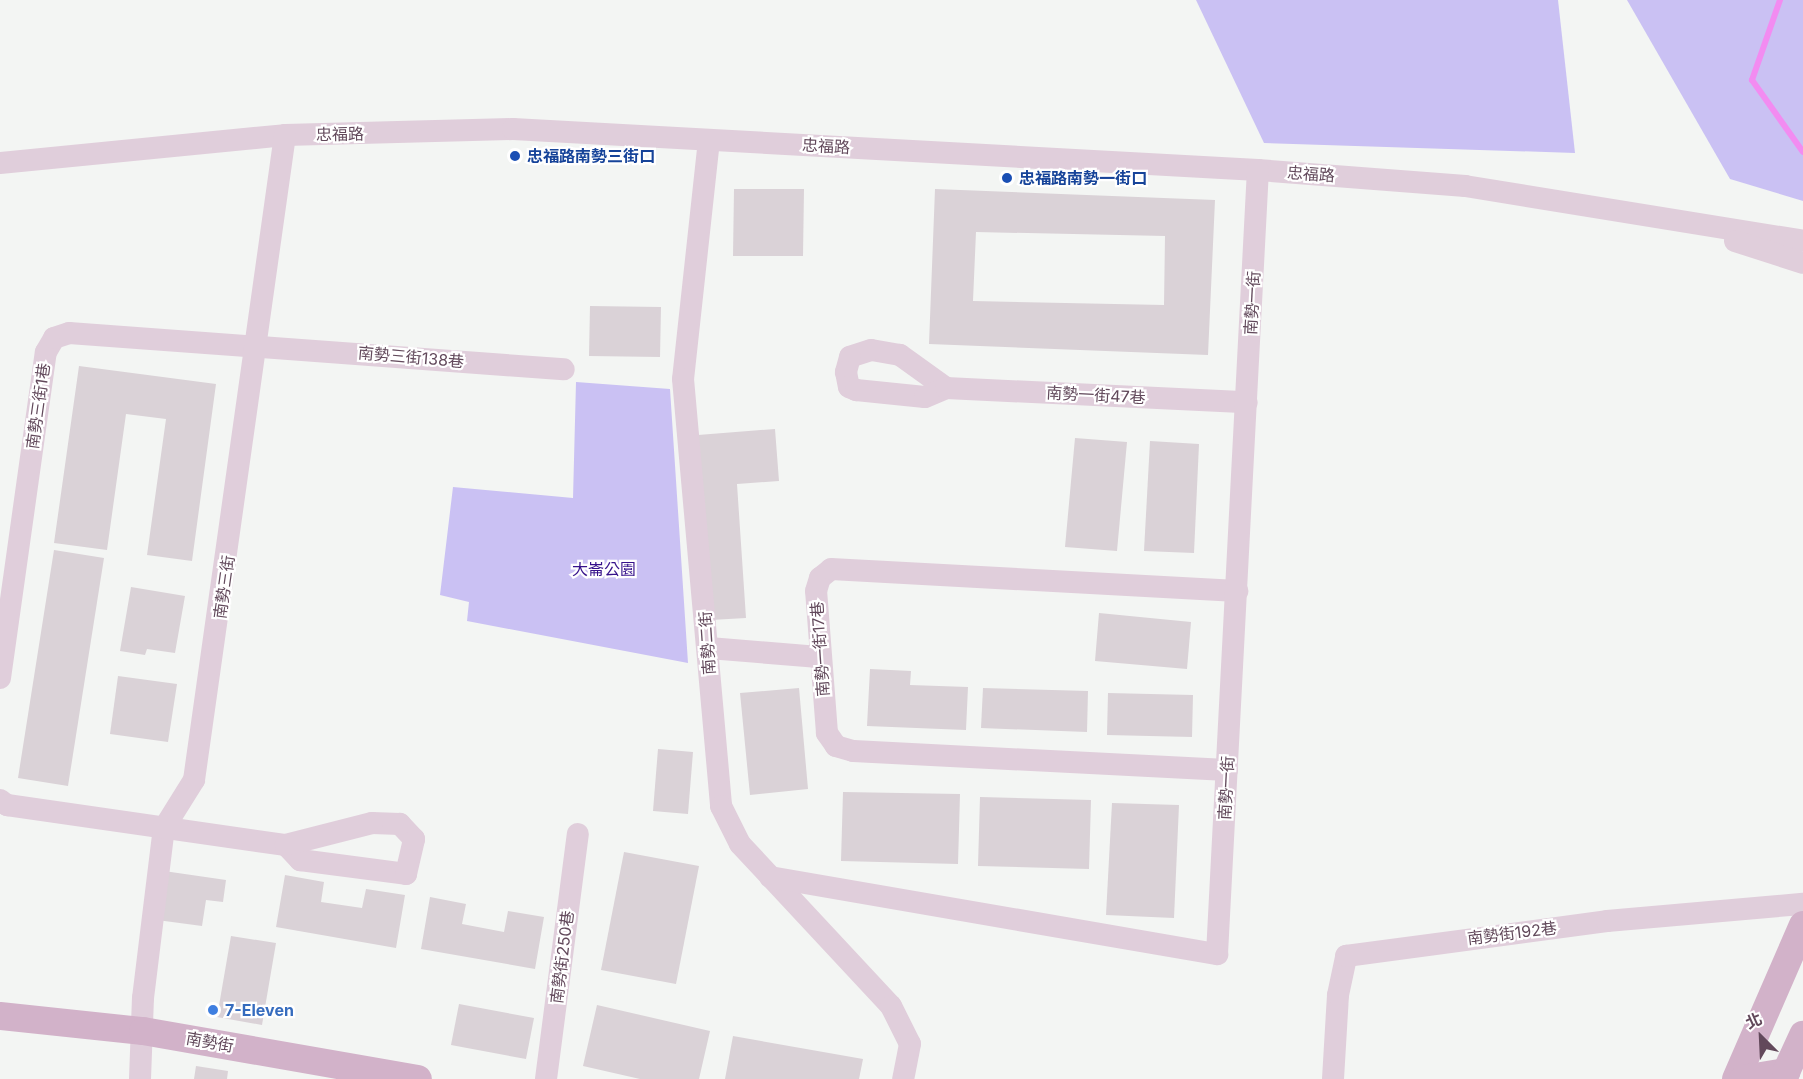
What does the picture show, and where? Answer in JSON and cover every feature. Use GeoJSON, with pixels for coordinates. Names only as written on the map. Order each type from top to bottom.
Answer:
{"type":"FeatureCollection","features":[{"type":"Feature","properties":{"kind":"main road"},"geometry":{"type":"LineString","coordinates":[[1736,1079],[1803,925]]}},
{"type":"Feature","properties":{"kind":"main road","name":"南勢街"},"geometry":{"type":"LineString","coordinates":[[0,1016],[143,1031],[418,1079]]}},
{"type":"Feature","properties":{"kind":"main road"},"geometry":{"type":"LineString","coordinates":[[1743,1079],[1791,1073],[1803,1035]]}},
{"type":"Feature","properties":{"kind":"street","name":"忠福路"},"geometry":{"type":"LineString","coordinates":[[0,163],[285,135],[513,129],[1258,170],[1464,186],[1650,214],[1742,237],[1803,263]]}},
{"type":"Feature","properties":{"kind":"street","name":"南勢三街"},"geometry":{"type":"LineString","coordinates":[[140,1079],[143,998],[164,828],[194,780],[285,135]]}},
{"type":"Feature","properties":{"kind":"street","name":"南勢二街"},"geometry":{"type":"LineString","coordinates":[[709,140],[684,379],[709,648],[713,754],[721,806],[740,844],[891,1006],[910,1044],[903,1079]]}},
{"type":"Feature","properties":{"kind":"street","name":"南勢一街"},"geometry":{"type":"LineString","coordinates":[[770,877],[1217,954],[1258,170]]}},
{"type":"Feature","properties":{"kind":"street","name":"忠福路"},"geometry":{"type":"LineString","coordinates":[[1742,237],[1803,241]]}},
{"type":"Feature","properties":{"kind":"street","name":"南勢三街1巷"},"geometry":{"type":"LineString","coordinates":[[0,678],[46,352],[54,338],[69,333],[257,345]]}},
{"type":"Feature","properties":{"kind":"street","name":"南勢三街138巷"},"geometry":{"type":"LineString","coordinates":[[257,345],[564,369]]}},
{"type":"Feature","properties":{"kind":"street","name":"南勢一街47巷"},"geometry":{"type":"LineString","coordinates":[[946,388],[1247,402]]}},
{"type":"Feature","properties":{"kind":"street","name":"南勢一街17巷"},"geometry":{"type":"LineString","coordinates":[[1227,770],[853,751],[836,746],[827,733],[819,657],[816,591],[820,578],[831,569],[1237,591]]}},
{"type":"Feature","properties":{"kind":"street"},"geometry":{"type":"LineString","coordinates":[[709,648],[819,657]]}},
{"type":"Feature","properties":{"kind":"street"},"geometry":{"type":"LineString","coordinates":[[0,800],[7,805],[286,845],[372,823],[400,824],[414,839],[406,874],[300,860],[286,845]]}},
{"type":"Feature","properties":{"kind":"street","name":"南勢街250巷"},"geometry":{"type":"LineString","coordinates":[[546,1079],[578,834]]}},
{"type":"Feature","properties":{"kind":"street","name":"南勢街192巷"},"geometry":{"type":"LineString","coordinates":[[1333,1079],[1338,995],[1346,956],[1607,921],[1803,904]]}},
{"type":"Feature","properties":{"kind":"green space"},"geometry":{"type":"Polygon","coordinates":[[[1196,0],[1558,0],[1575,153],[1264,143],[1196,0]]]}},
{"type":"Feature","properties":{"kind":"green space"},"geometry":{"type":"Polygon","coordinates":[[[1627,0],[1803,0],[1803,201],[1730,179],[1627,0]]]}},
{"type":"Feature","properties":{"kind":"green space","name":"大崙公園"},"geometry":{"type":"Polygon","coordinates":[[[576,382],[670,389],[688,663],[467,621],[469,602],[440,595],[453,487],[573,498],[576,382]]]}},
{"type":"Feature","properties":{"kind":"building"},"geometry":{"type":"Polygon","coordinates":[[[734,189],[804,189],[803,256],[733,256],[734,189]]]}},
{"type":"Feature","properties":{"kind":"building"},"geometry":{"type":"Polygon","coordinates":[[[935,189],[1215,200],[1208,355],[929,344],[935,189]],[[976,232],[973,301],[1164,305],[1165,236],[976,232]]]}},
{"type":"Feature","properties":{"kind":"building"},"geometry":{"type":"Polygon","coordinates":[[[590,306],[661,307],[660,357],[589,356],[590,306]]]}},
{"type":"Feature","properties":{"kind":"building"},"geometry":{"type":"Polygon","coordinates":[[[79,366],[216,384],[192,561],[147,555],[166,419],[126,414],[107,550],[54,543],[79,366]]]}},
{"type":"Feature","properties":{"kind":"building"},"geometry":{"type":"Polygon","coordinates":[[[775,429],[779,481],[737,484],[746,618],[711,620],[698,435],[775,429]]]}},
{"type":"Feature","properties":{"kind":"building"},"geometry":{"type":"Polygon","coordinates":[[[1075,438],[1127,442],[1117,551],[1065,547],[1075,438]]]}},
{"type":"Feature","properties":{"kind":"building"},"geometry":{"type":"Polygon","coordinates":[[[1150,441],[1199,444],[1194,553],[1144,551],[1150,441]]]}},
{"type":"Feature","properties":{"kind":"building"},"geometry":{"type":"Polygon","coordinates":[[[54,550],[104,558],[68,786],[18,778],[54,550]]]}},
{"type":"Feature","properties":{"kind":"building"},"geometry":{"type":"Polygon","coordinates":[[[131,587],[185,596],[175,653],[147,649],[145,655],[120,651],[131,587]]]}},
{"type":"Feature","properties":{"kind":"building"},"geometry":{"type":"Polygon","coordinates":[[[1099,613],[1191,622],[1187,669],[1095,661],[1099,613]]]}},
{"type":"Feature","properties":{"kind":"building"},"geometry":{"type":"Polygon","coordinates":[[[870,669],[911,671],[910,685],[968,687],[966,730],[867,726],[870,669]]]}},
{"type":"Feature","properties":{"kind":"building"},"geometry":{"type":"Polygon","coordinates":[[[118,676],[177,684],[168,742],[110,734],[118,676]]]}},
{"type":"Feature","properties":{"kind":"building"},"geometry":{"type":"Polygon","coordinates":[[[799,688],[808,789],[750,795],[740,693],[799,688]]]}},
{"type":"Feature","properties":{"kind":"building"},"geometry":{"type":"Polygon","coordinates":[[[983,688],[1088,691],[1087,732],[981,728],[983,688]]]}},
{"type":"Feature","properties":{"kind":"building"},"geometry":{"type":"Polygon","coordinates":[[[1108,693],[1193,695],[1192,737],[1107,735],[1108,693]]]}},
{"type":"Feature","properties":{"kind":"building"},"geometry":{"type":"Polygon","coordinates":[[[658,749],[693,752],[688,814],[653,811],[658,749]]]}},
{"type":"Feature","properties":{"kind":"building"},"geometry":{"type":"Polygon","coordinates":[[[843,792],[960,794],[958,864],[841,861],[843,792]]]}},
{"type":"Feature","properties":{"kind":"building"},"geometry":{"type":"Polygon","coordinates":[[[980,797],[1091,800],[1089,869],[978,866],[980,797]]]}},
{"type":"Feature","properties":{"kind":"building"},"geometry":{"type":"Polygon","coordinates":[[[1112,803],[1179,805],[1174,918],[1106,915],[1112,803]]]}},
{"type":"Feature","properties":{"kind":"building"},"geometry":{"type":"Polygon","coordinates":[[[624,852],[699,866],[676,984],[601,970],[624,852]]]}},
{"type":"Feature","properties":{"kind":"building"},"geometry":{"type":"Polygon","coordinates":[[[164,871],[226,880],[223,902],[206,900],[202,926],[157,920],[164,871]]]}},
{"type":"Feature","properties":{"kind":"building"},"geometry":{"type":"Polygon","coordinates":[[[285,875],[324,882],[321,902],[362,908],[366,889],[405,895],[396,948],[276,927],[285,875]]]}},
{"type":"Feature","properties":{"kind":"building"},"geometry":{"type":"Polygon","coordinates":[[[430,897],[466,904],[462,924],[504,932],[508,911],[544,917],[535,969],[421,949],[430,897]]]}},
{"type":"Feature","properties":{"kind":"building"},"geometry":{"type":"Polygon","coordinates":[[[231,936],[276,943],[262,1025],[217,1017],[231,936]]]}},
{"type":"Feature","properties":{"kind":"building"},"geometry":{"type":"Polygon","coordinates":[[[459,1004],[534,1018],[526,1059],[451,1045],[459,1004]]]}},
{"type":"Feature","properties":{"kind":"building"},"geometry":{"type":"Polygon","coordinates":[[[597,1005],[710,1031],[699,1079],[640,1079],[583,1066],[597,1005]]]}},
{"type":"Feature","properties":{"kind":"building"},"geometry":{"type":"Polygon","coordinates":[[[733,1036],[863,1059],[859,1079],[725,1079],[733,1036]]]}},
{"type":"Feature","properties":{"kind":"building"},"geometry":{"type":"Polygon","coordinates":[[[196,1066],[228,1071],[227,1079],[194,1079],[196,1066]]]}},
{"type":"Feature","properties":{"kind":"waterway"},"geometry":{"type":"LineString","coordinates":[[1780,0],[1752,80],[1803,152]]}},
{"type":"Feature","properties":{"kind":"place","name":"忠福路南勢三街口"},"geometry":{"type":"Point","coordinates":[515,156]}},
{"type":"Feature","properties":{"kind":"place","name":"忠福路南勢一街口"},"geometry":{"type":"Point","coordinates":[1007,178]}},
{"type":"Feature","properties":{"kind":"place","name":"7-Eleven"},"geometry":{"type":"Point","coordinates":[213,1010]}}]}
